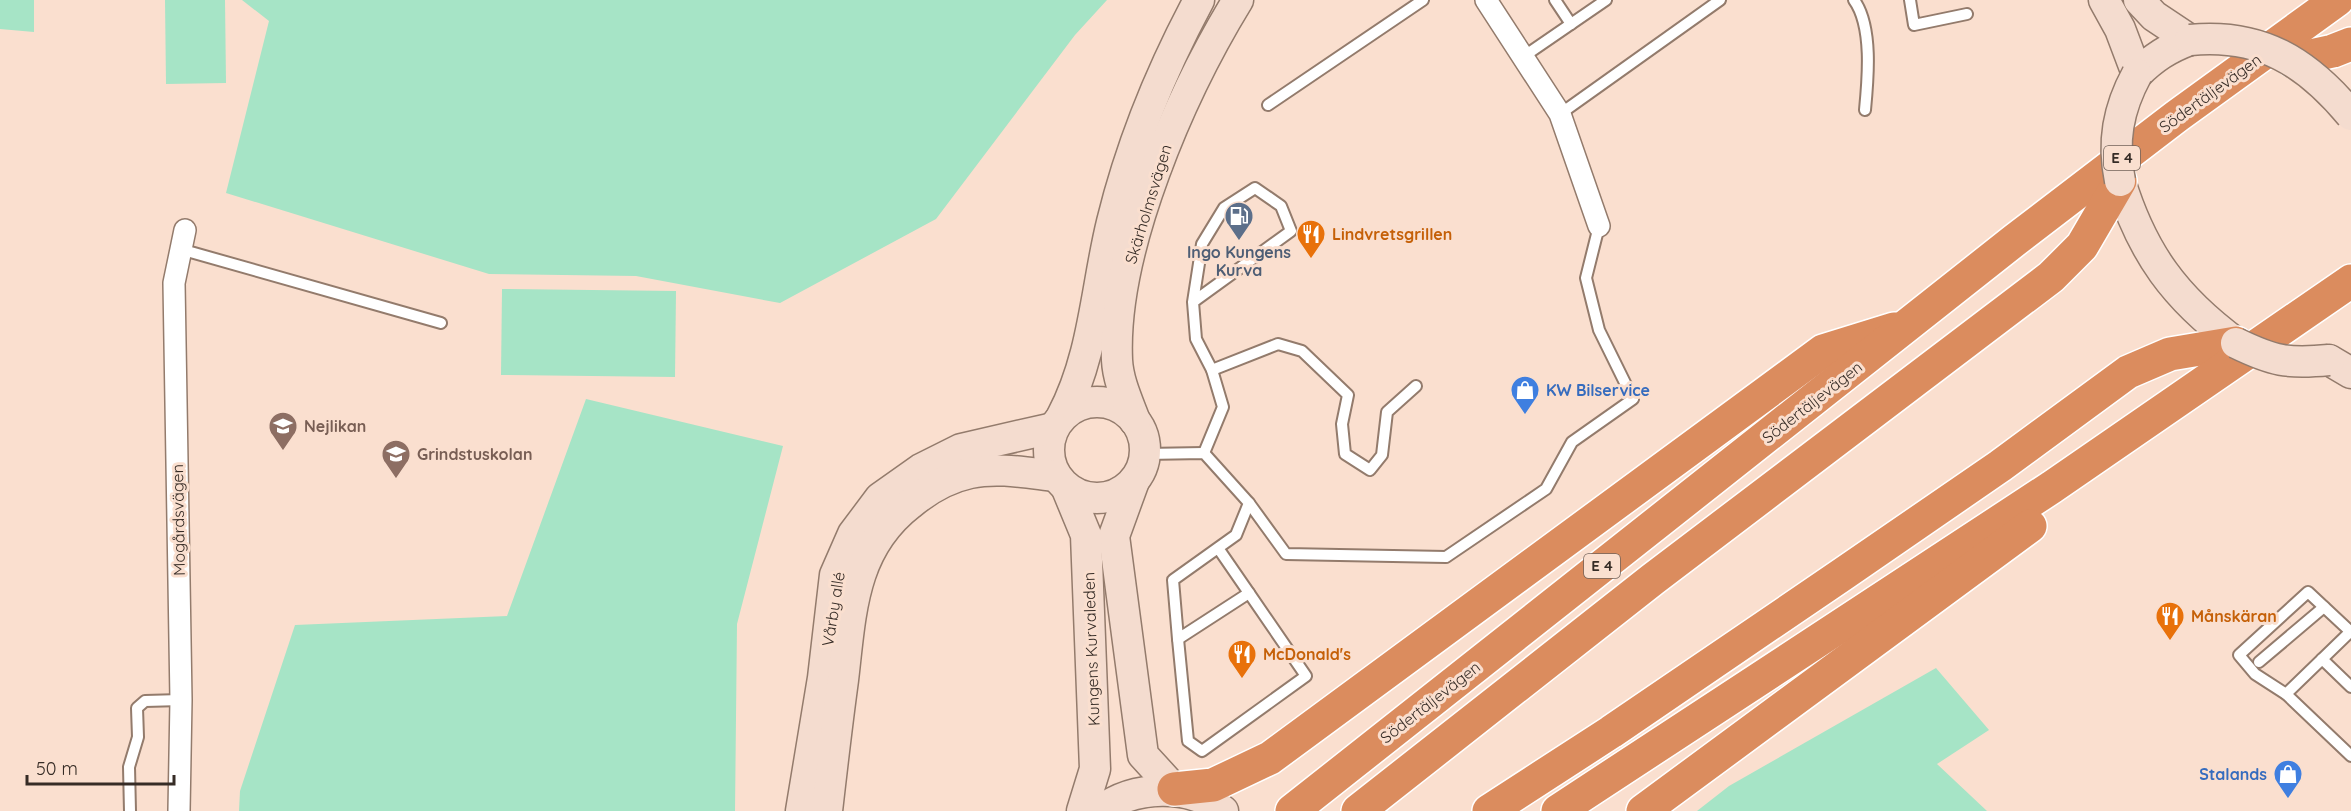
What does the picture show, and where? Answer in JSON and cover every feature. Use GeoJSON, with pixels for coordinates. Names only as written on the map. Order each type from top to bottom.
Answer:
{"type":"FeatureCollection","features":[{"type":"Feature","properties":{"kind":"highway","name":"Södertäljevägen"},"geometry":{"type":"LineString","coordinates":[[1292,811],[1913,323],[2015,240],[2168,123],[2337,0]]}},
{"type":"Feature","properties":{"kind":"highway"},"geometry":{"type":"LineString","coordinates":[[2292,60],[2333,51],[2351,44]]}},
{"type":"Feature","properties":{"kind":"highway"},"geometry":{"type":"LineString","coordinates":[[1358,811],[1653,579],[2051,277],[2082,246],[2120,181]]}},
{"type":"Feature","properties":{"kind":"highway"},"geometry":{"type":"LineString","coordinates":[[1558,811],[2043,493],[2351,281]]}},
{"type":"Feature","properties":{"kind":"highway"},"geometry":{"type":"LineString","coordinates":[[1174,789],[1213,785],[1270,759],[1822,351],[1913,323]]}},
{"type":"Feature","properties":{"kind":"highway"},"geometry":{"type":"LineString","coordinates":[[1489,811],[1611,732],[2000,466],[2128,372],[2170,354],[2236,343]]}},
{"type":"Feature","properties":{"kind":"highway"},"geometry":{"type":"LineString","coordinates":[[1643,811],[2111,467],[2203,381]]}},
{"type":"Feature","properties":{"kind":"main road","name":"Skärholmsvägen"},"geometry":{"type":"LineString","coordinates":[[1058,422],[1075,392],[1086,359],[1101,276],[1127,166],[1174,46],[1198,0]]}},
{"type":"Feature","properties":{"kind":"main road","name":"Skärholmsvägen"},"geometry":{"type":"LineString","coordinates":[[1135,421],[1117,362],[1118,332],[1134,240],[1168,138],[1212,45],[1238,0]]}},
{"type":"Feature","properties":{"kind":"main road"},"geometry":{"type":"LineString","coordinates":[[2104,0],[2120,29],[2137,74]]}},
{"type":"Feature","properties":{"kind":"main road"},"geometry":{"type":"LineString","coordinates":[[2139,0],[2154,16],[2190,40]]}},
{"type":"Feature","properties":{"kind":"main road"},"geometry":{"type":"LineString","coordinates":[[2344,364],[2276,361],[2236,343],[2208,322],[2184,299],[2162,273],[2144,244],[2130,214],[2116,164],[2117,126],[2125,99],[2137,74],[2152,59],[2170,47],[2190,40],[2232,38],[2292,60],[2318,79],[2351,115]]}},
{"type":"Feature","properties":{"kind":"main road"},"geometry":{"type":"LineString","coordinates":[[1100,402],[1119,408],[1135,421],[1144,436],[1146,454],[1142,468],[1134,481],[1119,493],[1101,498],[1083,497],[1061,483],[1049,453],[1058,422],[1073,408],[1100,402]]}},
{"type":"Feature","properties":{"kind":"main road","name":"Vårby allé"},"geometry":{"type":"LineString","coordinates":[[801,811],[823,678],[835,575],[853,534],[880,498],[921,469],[961,449],[1058,422]]}},
{"type":"Feature","properties":{"kind":"main road","name":"Vårby allé"},"geometry":{"type":"LineString","coordinates":[[827,811],[855,586],[871,547],[886,524],[927,490],[947,480],[971,473],[1008,470],[1061,483]]}},
{"type":"Feature","properties":{"kind":"main road","name":"Kungens Kurvaleden"},"geometry":{"type":"LineString","coordinates":[[1134,481],[1114,536],[1143,755],[1174,789]]}},
{"type":"Feature","properties":{"kind":"main road","name":"Kungens Kurvaleden"},"geometry":{"type":"LineString","coordinates":[[1061,483],[1086,535],[1095,769],[1082,811]]}},
{"type":"Feature","properties":{"kind":"main road"},"geometry":{"type":"LineString","coordinates":[[1100,811],[1128,795],[1174,789],[1221,809]]}},
{"type":"Feature","properties":{"kind":"street"},"geometry":{"type":"LineString","coordinates":[[1486,0],[1560,114],[1599,226]]}},
{"type":"Feature","properties":{"kind":"street","name":"Mogårdsvägen"},"geometry":{"type":"LineString","coordinates":[[179,811],[181,700],[174,283],[182,240]]}},
{"type":"Feature","properties":{"kind":"lane"},"geometry":{"type":"LineString","coordinates":[[1268,105],[1423,0]]}},
{"type":"Feature","properties":{"kind":"lane"},"geometry":{"type":"LineString","coordinates":[[1555,0],[1571,24]]}},
{"type":"Feature","properties":{"kind":"lane"},"geometry":{"type":"LineString","coordinates":[[1523,57],[1606,0]]}},
{"type":"Feature","properties":{"kind":"lane"},"geometry":{"type":"LineString","coordinates":[[1560,114],[1720,0]]}},
{"type":"Feature","properties":{"kind":"lane"},"geometry":{"type":"LineString","coordinates":[[1854,0],[1862,11],[1869,74],[1865,110]]}},
{"type":"Feature","properties":{"kind":"lane"},"geometry":{"type":"LineString","coordinates":[[1910,0],[1914,25],[1967,14]]}},
{"type":"Feature","properties":{"kind":"lane"},"geometry":{"type":"LineString","coordinates":[[1193,302],[1291,231],[1281,206],[1255,188],[1224,208],[1202,244],[1193,302],[1196,339],[1212,369],[1223,407],[1204,453]]}},
{"type":"Feature","properties":{"kind":"lane"},"geometry":{"type":"LineString","coordinates":[[1146,454],[1204,453],[1250,502],[1286,554],[1446,557],[1546,489],[1572,442],[1634,399],[1599,330],[1586,278],[1599,226]]}},
{"type":"Feature","properties":{"kind":"lane"},"geometry":{"type":"LineString","coordinates":[[182,240],[441,323]]}},
{"type":"Feature","properties":{"kind":"lane"},"geometry":{"type":"LineString","coordinates":[[1212,369],[1278,344],[1302,351],[1348,395],[1342,424],[1345,454],[1370,470],[1382,455],[1387,412],[1416,386]]}},
{"type":"Feature","properties":{"kind":"lane"},"geometry":{"type":"LineString","coordinates":[[1218,548],[1306,676],[1202,751],[1188,741],[1173,580],[1236,535],[1250,502]]}},
{"type":"Feature","properties":{"kind":"lane"},"geometry":{"type":"LineString","coordinates":[[2286,694],[2351,632],[2308,592],[2239,655],[2255,674],[2286,694],[2351,756]]}},
{"type":"Feature","properties":{"kind":"lane"},"geometry":{"type":"LineString","coordinates":[[1178,639],[1249,593]]}},
{"type":"Feature","properties":{"kind":"lane"},"geometry":{"type":"LineString","coordinates":[[2259,662],[2324,607]]}},
{"type":"Feature","properties":{"kind":"lane"},"geometry":{"type":"LineString","coordinates":[[2322,659],[2351,687]]}},
{"type":"Feature","properties":{"kind":"lane"},"geometry":{"type":"LineString","coordinates":[[130,811],[129,767],[138,736],[138,708],[145,701],[181,700]]}},
{"type":"Feature","properties":{"kind":"green space"},"geometry":{"type":"Polygon","coordinates":[[[0,0],[34,0],[34,32],[0,29],[0,0]]]}},
{"type":"Feature","properties":{"kind":"green space"},"geometry":{"type":"Polygon","coordinates":[[[165,0],[225,0],[226,83],[166,84],[165,0]]]}},
{"type":"Feature","properties":{"kind":"green space"},"geometry":{"type":"Polygon","coordinates":[[[242,0],[1107,0],[1075,35],[936,219],[780,303],[636,276],[489,274],[226,193],[269,21],[242,0]]]}},
{"type":"Feature","properties":{"kind":"green space"},"geometry":{"type":"Polygon","coordinates":[[[502,289],[676,291],[675,377],[501,375],[502,289]]]}},
{"type":"Feature","properties":{"kind":"green space"},"geometry":{"type":"Polygon","coordinates":[[[586,399],[783,446],[737,624],[735,811],[239,811],[240,791],[295,625],[507,616],[586,399]]]}},
{"type":"Feature","properties":{"kind":"green space"},"geometry":{"type":"Polygon","coordinates":[[[1936,668],[1989,730],[1937,764],[1987,811],[1697,811],[1729,786],[1936,668]]]}},
{"type":"Feature","properties":{"kind":"place","name":"Ingo Kungens Kurva"},"geometry":{"type":"Point","coordinates":[1239,242]}},
{"type":"Feature","properties":{"kind":"place","name":"Lindvretsgrillen"},"geometry":{"type":"Point","coordinates":[1311,260]}},
{"type":"Feature","properties":{"kind":"place","name":"KW Bilservice"},"geometry":{"type":"Point","coordinates":[1525,416]}},
{"type":"Feature","properties":{"kind":"place","name":"Nejlikan"},"geometry":{"type":"Point","coordinates":[283,452]}},
{"type":"Feature","properties":{"kind":"place","name":"Grindstuskolan"},"geometry":{"type":"Point","coordinates":[396,480]}},
{"type":"Feature","properties":{"kind":"place","name":"Månskäran"},"geometry":{"type":"Point","coordinates":[2170,642]}},
{"type":"Feature","properties":{"kind":"place","name":"McDonald's"},"geometry":{"type":"Point","coordinates":[1242,680]}},
{"type":"Feature","properties":{"kind":"place","name":"Stalands"},"geometry":{"type":"Point","coordinates":[2288,800]}}]}
